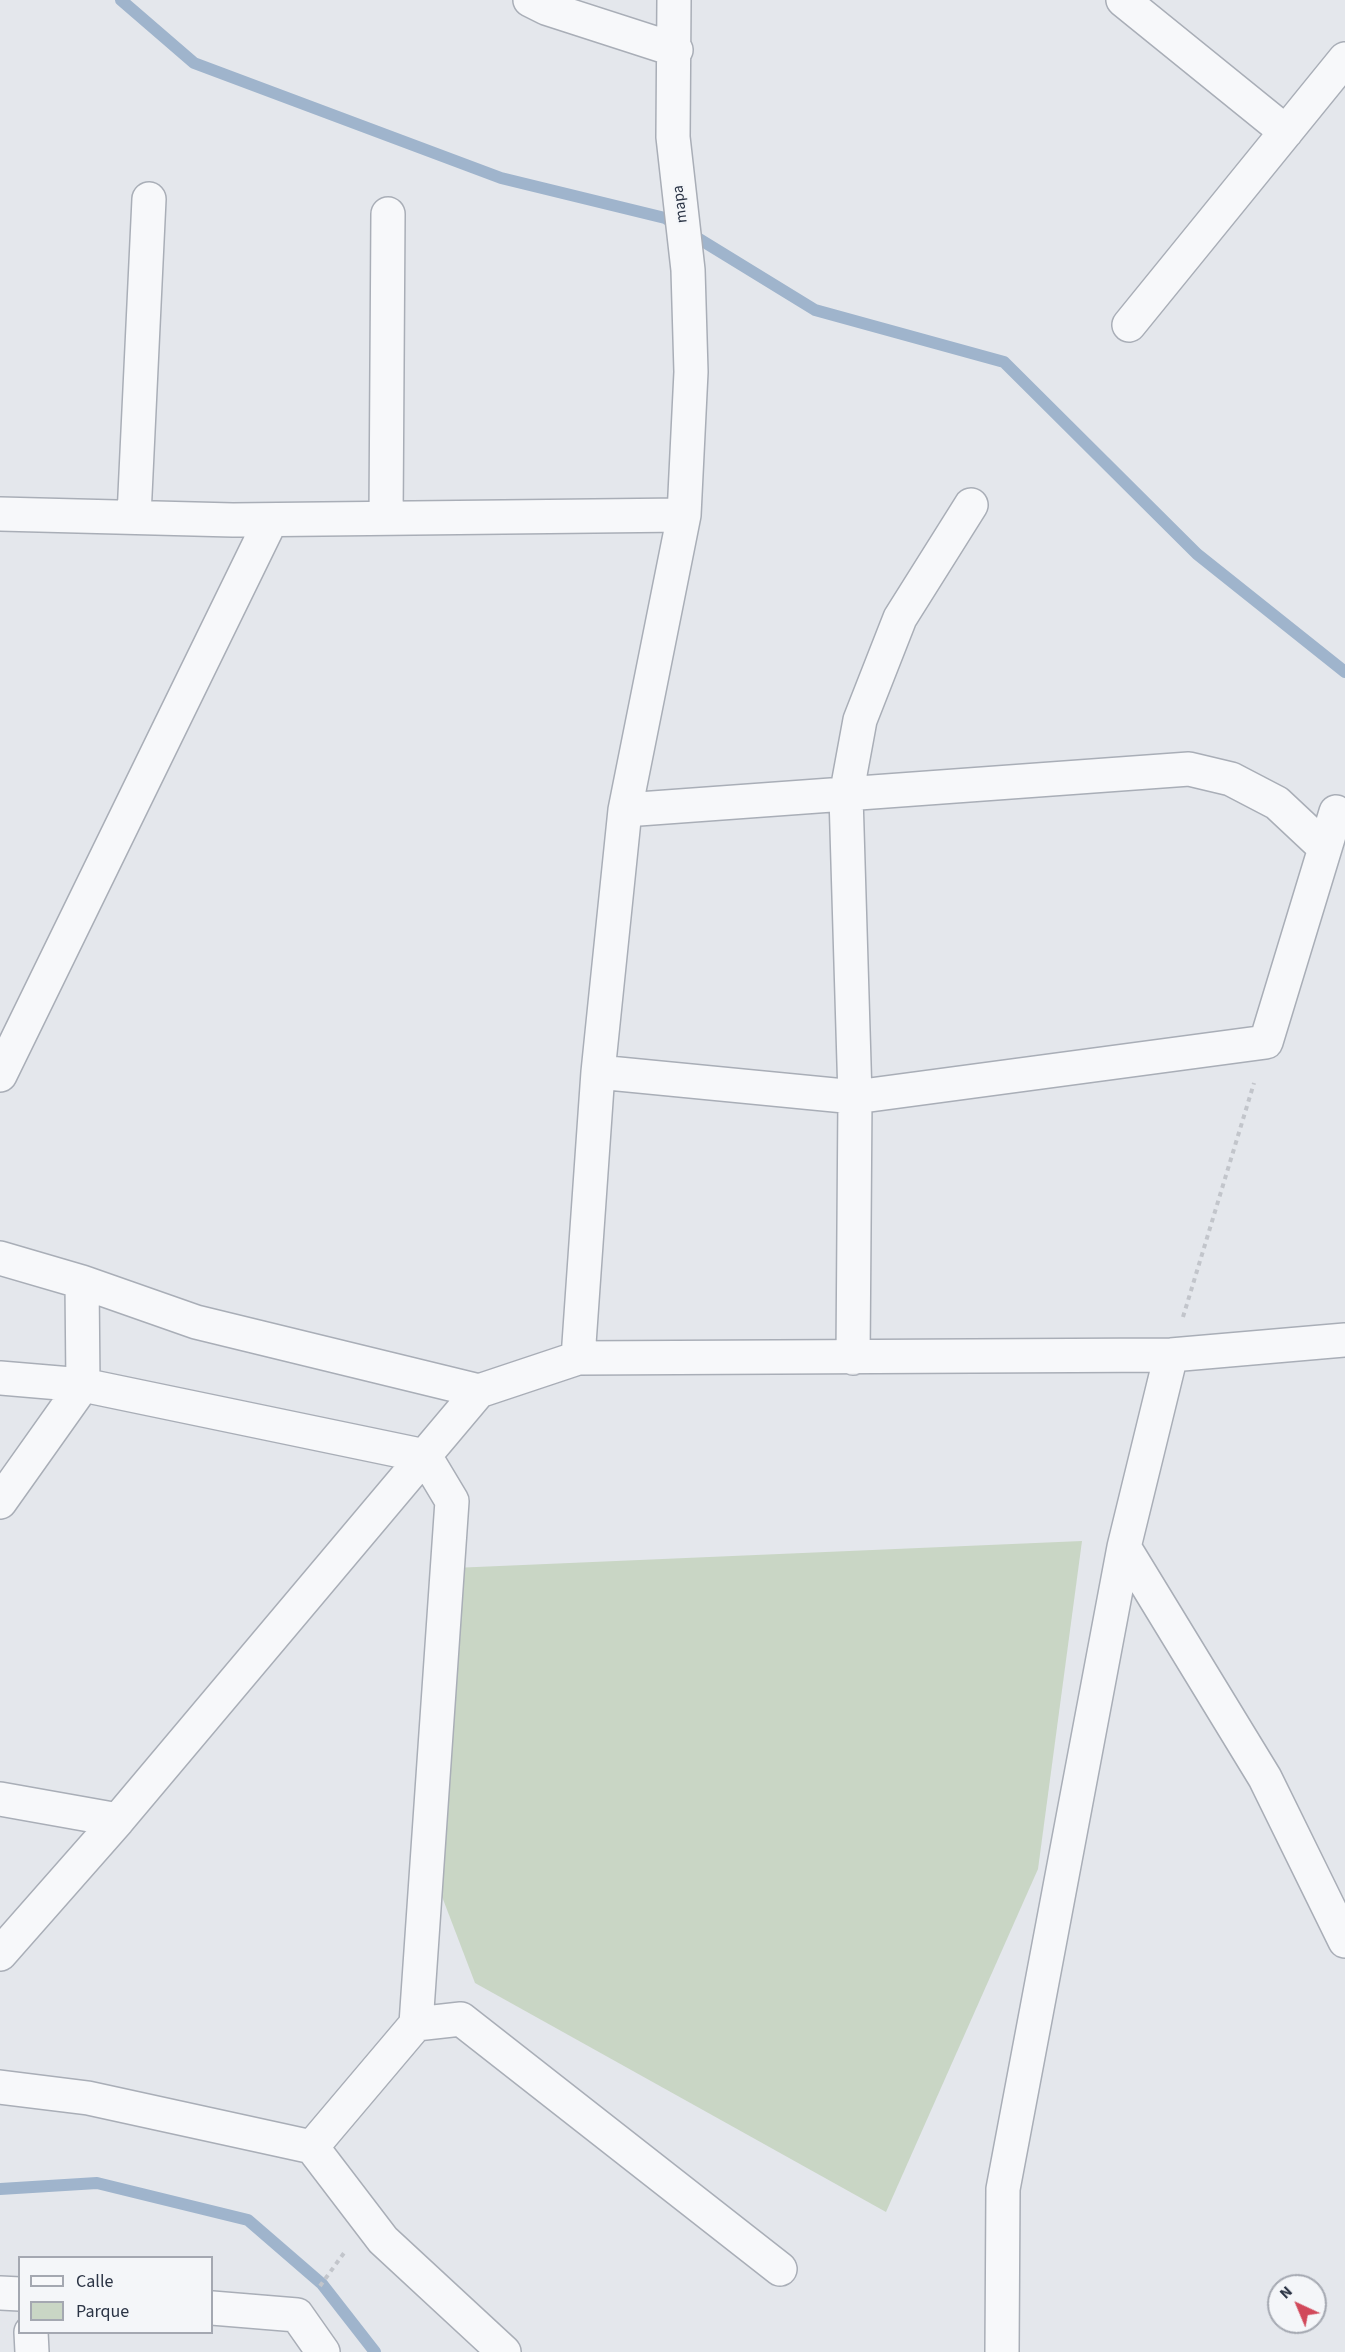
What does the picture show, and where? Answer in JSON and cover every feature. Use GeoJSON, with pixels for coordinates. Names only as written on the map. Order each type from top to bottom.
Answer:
{"type":"FeatureCollection","features":[{"type":"Feature","properties":{"kind":"street"},"geometry":{"type":"LineString","coordinates":[[530,0],[546,8],[675,50]]}},
{"type":"Feature","properties":{"kind":"street","name":"mapa"},"geometry":{"type":"LineString","coordinates":[[578,1358],[598,1072],[625,810],[684,515],[691,372],[688,270],[673,137],[674,0]]}},
{"type":"Feature","properties":{"kind":"street"},"geometry":{"type":"LineString","coordinates":[[1123,0],[1286,132]]}},
{"type":"Feature","properties":{"kind":"street"},"geometry":{"type":"LineString","coordinates":[[1129,325],[1345,59]]}},
{"type":"Feature","properties":{"kind":"street"},"geometry":{"type":"LineString","coordinates":[[134,516],[149,199]]}},
{"type":"Feature","properties":{"kind":"street"},"geometry":{"type":"LineString","coordinates":[[386,518],[388,214]]}},
{"type":"Feature","properties":{"kind":"street"},"geometry":{"type":"LineString","coordinates":[[853,1358],[855,1097],[846,796],[860,720],[900,618],[971,505]]}},
{"type":"Feature","properties":{"kind":"street"},"geometry":{"type":"LineString","coordinates":[[0,513],[271,520],[684,515]]}},
{"type":"Feature","properties":{"kind":"street"},"geometry":{"type":"LineString","coordinates":[[0,1076],[271,520]]}},
{"type":"Feature","properties":{"kind":"street"},"geometry":{"type":"LineString","coordinates":[[625,810],[846,796],[1189,769],[1231,779],[1277,803],[1325,848]]}},
{"type":"Feature","properties":{"kind":"street"},"geometry":{"type":"LineString","coordinates":[[598,1072],[855,1097],[1266,1041],[1336,812]]}},
{"type":"Feature","properties":{"kind":"street"},"geometry":{"type":"LineString","coordinates":[[0,1258],[82,1282],[196,1322],[479,1391]]}},
{"type":"Feature","properties":{"kind":"street"},"geometry":{"type":"LineString","coordinates":[[0,1502],[83,1385],[82,1282]]}},
{"type":"Feature","properties":{"kind":"street"},"geometry":{"type":"LineString","coordinates":[[0,1954],[118,1820],[479,1391],[578,1358],[1172,1355],[1345,1340]]}},
{"type":"Feature","properties":{"kind":"street"},"geometry":{"type":"LineString","coordinates":[[1002,2352],[1003,2189],[1124,1547],[1172,1355]]}},
{"type":"Feature","properties":{"kind":"street"},"geometry":{"type":"LineString","coordinates":[[0,1378],[83,1385],[425,1456],[452,1501],[416,2024],[312,2146]]}},
{"type":"Feature","properties":{"kind":"street"},"geometry":{"type":"LineString","coordinates":[[1124,1547],[1265,1778],[1345,1941]]}},
{"type":"Feature","properties":{"kind":"street"},"geometry":{"type":"LineString","coordinates":[[0,1799],[118,1820]]}},
{"type":"Feature","properties":{"kind":"street"},"geometry":{"type":"LineString","coordinates":[[416,2024],[461,2019],[780,2269]]}},
{"type":"Feature","properties":{"kind":"street"},"geometry":{"type":"LineString","coordinates":[[0,2087],[88,2098],[312,2146],[383,2240],[504,2352]]}},
{"type":"Feature","properties":{"kind":"street"},"geometry":{"type":"LineString","coordinates":[[0,2293],[18,2294]]}},
{"type":"Feature","properties":{"kind":"street"},"geometry":{"type":"LineString","coordinates":[[213,2308],[297,2315],[323,2352]]}},
{"type":"Feature","properties":{"kind":"street"},"geometry":{"type":"LineString","coordinates":[[31,2334],[32,2352]]}},
{"type":"Feature","properties":{"kind":"path"},"geometry":{"type":"LineString","coordinates":[[1172,1355],[1266,1041]]}},
{"type":"Feature","properties":{"kind":"path"},"geometry":{"type":"LineString","coordinates":[[297,2315],[367,2219]]}},
{"type":"Feature","properties":{"kind":"green space"},"geometry":{"type":"Polygon","coordinates":[[[1082,1541],[1038,1869],[886,2212],[475,1983],[433,1873],[453,1568],[1082,1541]]]}},
{"type":"Feature","properties":{"kind":"waterway"},"geometry":{"type":"LineString","coordinates":[[121,0],[194,63],[501,178],[665,218],[815,310],[1004,362],[1197,554],[1345,672]]}},
{"type":"Feature","properties":{"kind":"waterway"},"geometry":{"type":"LineString","coordinates":[[0,2189],[97,2183],[248,2220],[322,2284],[375,2352]]}}]}
